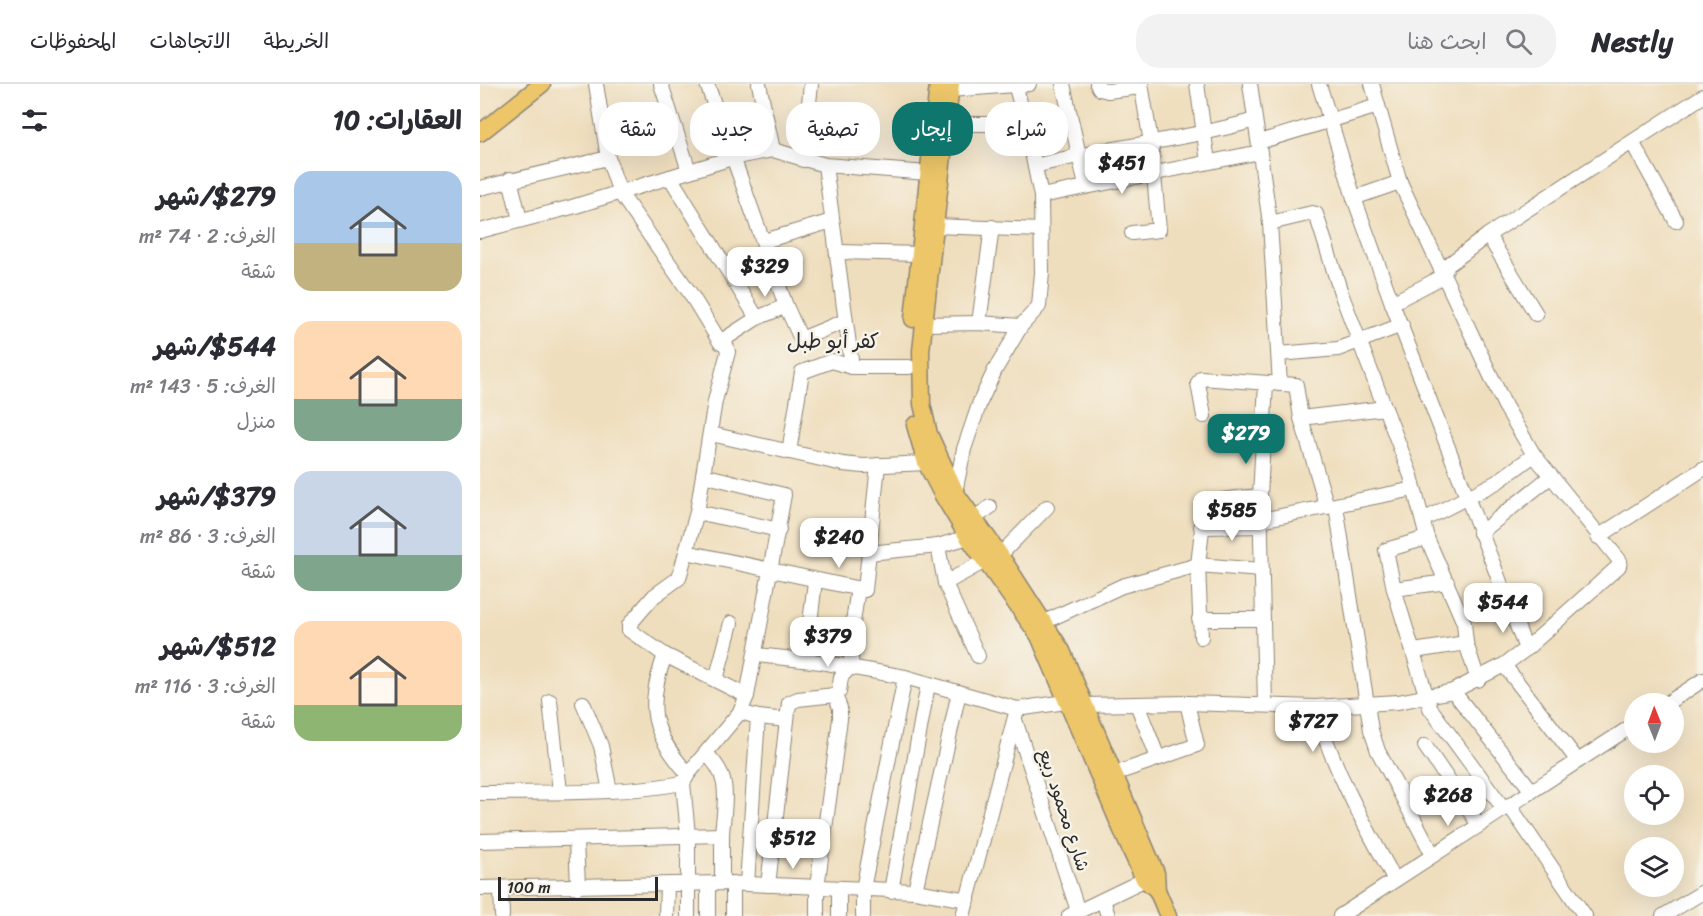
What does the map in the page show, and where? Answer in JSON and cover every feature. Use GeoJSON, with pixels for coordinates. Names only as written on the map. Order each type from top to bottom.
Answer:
{"type":"FeatureCollection","features":[{"type":"Feature","properties":{"kind":"main road"},"geometry":{"type":"LineString","coordinates":[[480,133],[542,84]]}},
{"type":"Feature","properties":{"kind":"main road"},"geometry":{"type":"LineString","coordinates":[[946,86],[946,102]]}},
{"type":"Feature","properties":{"kind":"main road"},"geometry":{"type":"LineString","coordinates":[[946,86],[928,173],[909,367],[914,419],[926,463],[968,537],[992,558],[1044,622],[1062,651],[1114,774],[1150,876]]}},
{"type":"Feature","properties":{"kind":"main road"},"geometry":{"type":"LineString","coordinates":[[943,156],[923,324],[920,377],[922,404],[929,434],[955,492],[973,519],[992,558],[1034,628],[1066,702],[1168,916]]}},
{"type":"Feature","properties":{"kind":"street"},"geometry":{"type":"LineString","coordinates":[[596,84],[608,158],[620,193],[690,293],[720,342],[725,341],[756,318],[786,306]]}},
{"type":"Feature","properties":{"kind":"street"},"geometry":{"type":"LineString","coordinates":[[662,84],[689,171]]}},
{"type":"Feature","properties":{"kind":"street"},"geometry":{"type":"LineString","coordinates":[[707,84],[786,306],[801,339],[845,321]]}},
{"type":"Feature","properties":{"kind":"street"},"geometry":{"type":"LineString","coordinates":[[759,84],[763,102]]}},
{"type":"Feature","properties":{"kind":"street"},"geometry":{"type":"LineString","coordinates":[[803,160],[811,84]]}},
{"type":"Feature","properties":{"kind":"street"},"geometry":{"type":"LineString","coordinates":[[1063,84],[1086,186]]}},
{"type":"Feature","properties":{"kind":"street"},"geometry":{"type":"LineString","coordinates":[[1097,84],[1100,89],[1108,92],[1141,85],[1151,142],[1159,230],[1132,233]]}},
{"type":"Feature","properties":{"kind":"street"},"geometry":{"type":"LineString","coordinates":[[1197,84],[1208,162]]}},
{"type":"Feature","properties":{"kind":"street"},"geometry":{"type":"LineString","coordinates":[[1250,84],[1270,223],[1279,354],[1273,383],[1260,496],[1265,705]]}},
{"type":"Feature","properties":{"kind":"street"},"geometry":{"type":"LineString","coordinates":[[1319,84],[1354,198],[1392,303],[1526,650]]}},
{"type":"Feature","properties":{"kind":"street"},"geometry":{"type":"LineString","coordinates":[[1085,705],[1187,703],[1315,706],[1426,698],[1454,691],[1478,681],[1526,650],[1619,566],[1620,559],[1598,537],[1550,477],[1504,406],[1442,277],[1400,182],[1372,84]]}},
{"type":"Feature","properties":{"kind":"street"},"geometry":{"type":"LineString","coordinates":[[946,86],[1020,85],[1023,102]]}},
{"type":"Feature","properties":{"kind":"street"},"geometry":{"type":"LineString","coordinates":[[1392,303],[1442,277],[1448,265],[1488,235],[1703,96]]}},
{"type":"Feature","properties":{"kind":"street"},"geometry":{"type":"LineString","coordinates":[[1041,196],[1208,162],[1260,147],[1330,120],[1378,106]]}},
{"type":"Feature","properties":{"kind":"street"},"geometry":{"type":"LineString","coordinates":[[1035,166],[1078,154],[1205,134],[1255,120]]}},
{"type":"Feature","properties":{"kind":"street"},"geometry":{"type":"LineString","coordinates":[[1632,142],[1676,221]]}},
{"type":"Feature","properties":{"kind":"street"},"geometry":{"type":"LineString","coordinates":[[774,150],[825,165],[928,173]]}},
{"type":"Feature","properties":{"kind":"street"},"geometry":{"type":"LineString","coordinates":[[480,231],[620,193],[742,156]]}},
{"type":"Feature","properties":{"kind":"street"},"geometry":{"type":"LineString","coordinates":[[955,492],[964,449],[980,402],[995,370],[1022,326],[1039,306],[1042,273],[1041,196],[1033,156]]}},
{"type":"Feature","properties":{"kind":"street"},"geometry":{"type":"LineString","coordinates":[[480,188],[510,179],[608,158]]}},
{"type":"Feature","properties":{"kind":"street"},"geometry":{"type":"LineString","coordinates":[[825,165],[852,367]]}},
{"type":"Feature","properties":{"kind":"street"},"geometry":{"type":"LineString","coordinates":[[670,177],[756,318]]}},
{"type":"Feature","properties":{"kind":"street"},"geometry":{"type":"LineString","coordinates":[[510,179],[520,220]]}},
{"type":"Feature","properties":{"kind":"street"},"geometry":{"type":"LineString","coordinates":[[1354,198],[1400,182]]}},
{"type":"Feature","properties":{"kind":"street"},"geometry":{"type":"LineString","coordinates":[[1270,223],[1315,213],[1414,489],[1427,538],[1464,623],[1466,643],[1478,681]]}},
{"type":"Feature","properties":{"kind":"street"},"geometry":{"type":"LineString","coordinates":[[764,242],[832,221]]}},
{"type":"Feature","properties":{"kind":"street"},"geometry":{"type":"LineString","coordinates":[[936,226],[1040,230]]}},
{"type":"Feature","properties":{"kind":"street"},"geometry":{"type":"LineString","coordinates":[[979,323],[992,227]]}},
{"type":"Feature","properties":{"kind":"street"},"geometry":{"type":"LineString","coordinates":[[1488,235],[1536,314]]}},
{"type":"Feature","properties":{"kind":"street"},"geometry":{"type":"LineString","coordinates":[[838,252],[920,254]]}},
{"type":"Feature","properties":{"kind":"street"},"geometry":{"type":"LineString","coordinates":[[923,324],[979,323],[1022,326]]}},
{"type":"Feature","properties":{"kind":"street"},"geometry":{"type":"LineString","coordinates":[[1279,354],[1323,352],[1360,342],[1402,325]]}},
{"type":"Feature","properties":{"kind":"street"},"geometry":{"type":"LineString","coordinates":[[725,341],[728,352],[715,400],[697,512],[679,578],[654,596],[628,627],[630,631],[665,655],[747,696]]}},
{"type":"Feature","properties":{"kind":"street"},"geometry":{"type":"LineString","coordinates":[[789,452],[802,372],[830,361],[837,361],[852,367],[909,367]]}},
{"type":"Feature","properties":{"kind":"street"},"geometry":{"type":"LineString","coordinates":[[1204,416],[1198,383],[1200,379],[1296,385],[1301,418],[1332,507],[1366,704],[1378,751],[1432,855]]}},
{"type":"Feature","properties":{"kind":"street"},"geometry":{"type":"LineString","coordinates":[[1301,418],[1385,408]]}},
{"type":"Feature","properties":{"kind":"street"},"geometry":{"type":"LineString","coordinates":[[711,434],[843,464],[926,463]]}},
{"type":"Feature","properties":{"kind":"street"},"geometry":{"type":"LineString","coordinates":[[1423,520],[1497,482],[1534,455]]}},
{"type":"Feature","properties":{"kind":"street"},"geometry":{"type":"LineString","coordinates":[[686,552],[815,581],[866,589],[878,465]]}},
{"type":"Feature","properties":{"kind":"street"},"geometry":{"type":"LineString","coordinates":[[1598,537],[1703,469]]}},
{"type":"Feature","properties":{"kind":"street"},"geometry":{"type":"LineString","coordinates":[[480,793],[610,791],[686,779],[740,712],[747,696],[757,655],[784,493],[703,475]]}},
{"type":"Feature","properties":{"kind":"street"},"geometry":{"type":"LineString","coordinates":[[1480,533],[1550,477]]}},
{"type":"Feature","properties":{"kind":"street"},"geometry":{"type":"LineString","coordinates":[[1201,528],[1261,523],[1414,489]]}},
{"type":"Feature","properties":{"kind":"street"},"geometry":{"type":"LineString","coordinates":[[1201,637],[1198,565],[1202,516],[1210,505],[1220,501],[1260,496]]}},
{"type":"Feature","properties":{"kind":"street"},"geometry":{"type":"LineString","coordinates":[[973,519],[990,507]]}},
{"type":"Feature","properties":{"kind":"street"},"geometry":{"type":"LineString","coordinates":[[945,583],[992,558],[1047,507]]}},
{"type":"Feature","properties":{"kind":"street"},"geometry":{"type":"LineString","coordinates":[[697,512],[779,530]]}},
{"type":"Feature","properties":{"kind":"street"},"geometry":{"type":"LineString","coordinates":[[869,553],[938,546],[968,537]]}},
{"type":"Feature","properties":{"kind":"street"},"geometry":{"type":"LineString","coordinates":[[1427,538],[1386,550],[1394,589],[1426,698],[1440,725],[1507,807],[1585,916]]}},
{"type":"Feature","properties":{"kind":"street"},"geometry":{"type":"LineString","coordinates":[[938,546],[945,583],[978,656]]}},
{"type":"Feature","properties":{"kind":"street"},"geometry":{"type":"LineString","coordinates":[[1044,622],[1122,586],[1198,565],[1261,570]]}},
{"type":"Feature","properties":{"kind":"street"},"geometry":{"type":"LineString","coordinates":[[806,660],[815,581]]}},
{"type":"Feature","properties":{"kind":"street"},"geometry":{"type":"LineString","coordinates":[[1394,589],[1447,582]]}},
{"type":"Feature","properties":{"kind":"street"},"geometry":{"type":"LineString","coordinates":[[768,885],[787,720],[792,701],[835,695],[839,692],[841,677],[851,666],[852,629],[858,588]]}},
{"type":"Feature","properties":{"kind":"street"},"geometry":{"type":"LineString","coordinates":[[1199,619],[1262,619]]}},
{"type":"Feature","properties":{"kind":"street"},"geometry":{"type":"LineString","coordinates":[[716,680],[731,623]]}},
{"type":"Feature","properties":{"kind":"street"},"geometry":{"type":"LineString","coordinates":[[810,623],[852,629]]}},
{"type":"Feature","properties":{"kind":"street"},"geometry":{"type":"LineString","coordinates":[[1414,651],[1466,643]]}},
{"type":"Feature","properties":{"kind":"street"},"geometry":{"type":"LineString","coordinates":[[665,655],[654,691],[655,717],[663,743],[686,779],[688,916]]}},
{"type":"Feature","properties":{"kind":"street"},"geometry":{"type":"LineString","coordinates":[[757,655],[851,666],[905,677],[959,692],[1016,715],[1066,702]]}},
{"type":"Feature","properties":{"kind":"street"},"geometry":{"type":"LineString","coordinates":[[1504,666],[1578,761]]}},
{"type":"Feature","properties":{"kind":"street"},"geometry":{"type":"LineString","coordinates":[[863,916],[863,890],[905,677]]}},
{"type":"Feature","properties":{"kind":"street"},"geometry":{"type":"LineString","coordinates":[[1683,693],[1703,680]]}},
{"type":"Feature","properties":{"kind":"street"},"geometry":{"type":"LineString","coordinates":[[891,891],[928,684]]}},
{"type":"Feature","properties":{"kind":"street"},"geometry":{"type":"LineString","coordinates":[[1454,691],[1532,791]]}},
{"type":"Feature","properties":{"kind":"street"},"geometry":{"type":"LineString","coordinates":[[915,891],[959,692]]}},
{"type":"Feature","properties":{"kind":"street"},"geometry":{"type":"LineString","coordinates":[[817,916],[817,887],[840,719],[835,695]]}},
{"type":"Feature","properties":{"kind":"street"},"geometry":{"type":"LineString","coordinates":[[550,701],[560,792]]}},
{"type":"Feature","properties":{"kind":"street"},"geometry":{"type":"LineString","coordinates":[[583,703],[601,747],[610,791]]}},
{"type":"Feature","properties":{"kind":"street"},"geometry":{"type":"LineString","coordinates":[[1114,774],[1197,745],[1187,703]]}},
{"type":"Feature","properties":{"kind":"street"},"geometry":{"type":"LineString","coordinates":[[1137,704],[1158,758]]}},
{"type":"Feature","properties":{"kind":"street"},"geometry":{"type":"LineString","coordinates":[[1315,706],[1345,788],[1395,880]]}},
{"type":"Feature","properties":{"kind":"street"},"geometry":{"type":"LineString","coordinates":[[740,712],[758,717],[787,720]]}},
{"type":"Feature","properties":{"kind":"street"},"geometry":{"type":"LineString","coordinates":[[963,916],[1016,715]]}},
{"type":"Feature","properties":{"kind":"street","name":"شارع محمود ربيع"},"geometry":{"type":"LineString","coordinates":[[1016,715],[1074,914]]}},
{"type":"Feature","properties":{"kind":"street"},"geometry":{"type":"LineString","coordinates":[[708,916],[728,883],[758,717]]}},
{"type":"Feature","properties":{"kind":"street"},"geometry":{"type":"LineString","coordinates":[[1340,916],[1624,731]]}},
{"type":"Feature","properties":{"kind":"street"},"geometry":{"type":"LineString","coordinates":[[1425,746],[1479,825]]}},
{"type":"Feature","properties":{"kind":"street"},"geometry":{"type":"LineString","coordinates":[[706,754],[717,763],[723,774],[722,835],[733,916]]}},
{"type":"Feature","properties":{"kind":"street"},"geometry":{"type":"LineString","coordinates":[[480,842],[688,834],[722,835]]}},
{"type":"Feature","properties":{"kind":"street"},"geometry":{"type":"LineString","coordinates":[[576,840],[578,887]]}},
{"type":"Feature","properties":{"kind":"street"},"geometry":{"type":"LineString","coordinates":[[1074,914],[1150,876]]}},
{"type":"Feature","properties":{"kind":"street"},"geometry":{"type":"LineString","coordinates":[[480,888],[578,887],[624,883],[667,886],[728,883],[915,891],[968,900]]}},
{"type":"Feature","properties":{"kind":"street"},"geometry":{"type":"LineString","coordinates":[[666,916],[667,886]]}},
{"type":"Feature","properties":{"kind":"street"},"geometry":{"type":"LineString","coordinates":[[839,888],[839,916]]}},
{"type":"Feature","properties":{"kind":"street"},"geometry":{"type":"LineString","coordinates":[[501,889],[502,916]]}},
{"type":"Feature","properties":{"kind":"street"},"geometry":{"type":"LineString","coordinates":[[1663,916],[1703,892]]}},
{"type":"Feature","properties":{"kind":"street"},"geometry":{"type":"LineString","coordinates":[[1103,900],[1108,916]]}},
{"type":"Feature","properties":{"kind":"district","name":"كفر أبو طبل"},"geometry":{"type":"Point","coordinates":[833,341]}}]}
